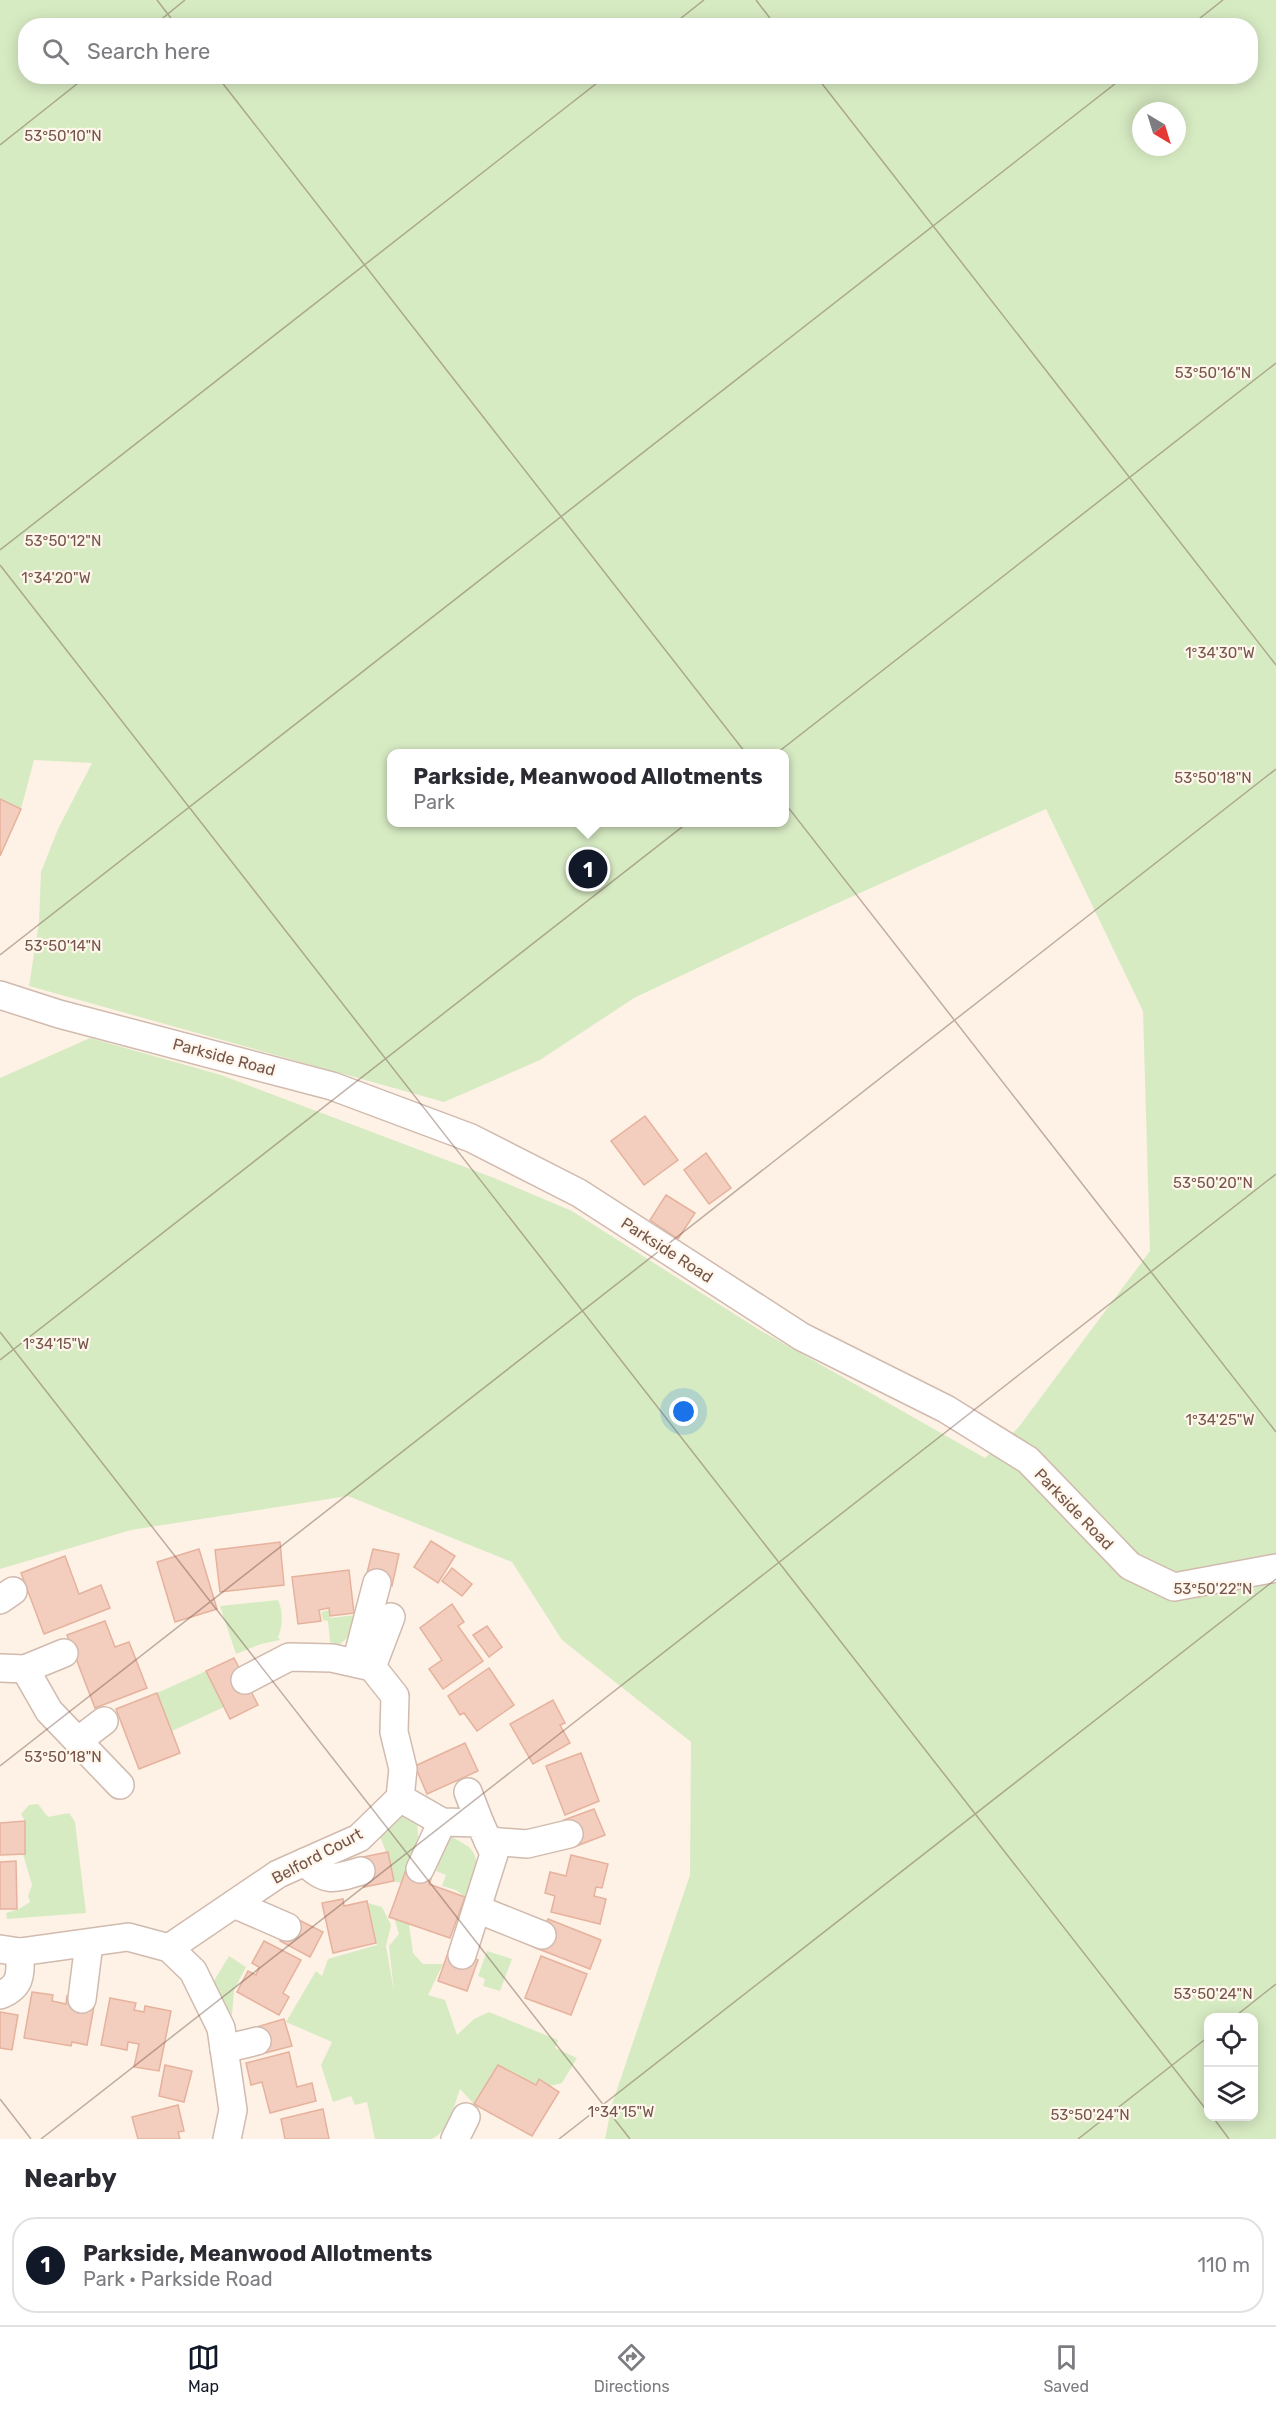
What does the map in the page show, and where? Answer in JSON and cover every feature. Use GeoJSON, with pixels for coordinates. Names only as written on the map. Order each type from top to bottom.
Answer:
{"type":"FeatureCollection","features":[{"type":"Feature","properties":{"kind":"street","name":"Parkside Road"},"geometry":{"type":"LineString","coordinates":[[0,995],[59,1014],[332,1086],[471,1138],[579,1193],[802,1337],[946,1409],[1028,1460],[1130,1566],[1174,1587],[1276,1568]]}},
{"type":"Feature","properties":{"kind":"street"},"geometry":{"type":"LineString","coordinates":[[364,1665],[377,1583]]}},
{"type":"Feature","properties":{"kind":"street"},"geometry":{"type":"LineString","coordinates":[[364,1665],[391,1617]]}},
{"type":"Feature","properties":{"kind":"street"},"geometry":{"type":"LineString","coordinates":[[64,1653],[13,1668],[49,1711],[120,1785]]}},
{"type":"Feature","properties":{"kind":"street"},"geometry":{"type":"LineString","coordinates":[[245,1680],[289,1657],[332,1658],[364,1665],[395,1696],[394,1732],[403,1769],[400,1798],[442,1821],[527,1844],[569,1834]]}},
{"type":"Feature","properties":{"kind":"street"},"geometry":{"type":"LineString","coordinates":[[79,1740],[104,1721]]}},
{"type":"Feature","properties":{"kind":"street"},"geometry":{"type":"LineString","coordinates":[[462,1955],[494,1854],[468,1792]]}},
{"type":"Feature","properties":{"kind":"street","name":"Belford Court"},"geometry":{"type":"LineString","coordinates":[[169,1948],[278,1874],[359,1838],[400,1798]]}},
{"type":"Feature","properties":{"kind":"street"},"geometry":{"type":"LineString","coordinates":[[420,1869],[442,1821]]}},
{"type":"Feature","properties":{"kind":"street"},"geometry":{"type":"LineString","coordinates":[[305,1862],[317,1874],[334,1879],[361,1871]]}},
{"type":"Feature","properties":{"kind":"street"},"geometry":{"type":"LineString","coordinates":[[234,1904],[287,1927]]}},
{"type":"Feature","properties":{"kind":"street"},"geometry":{"type":"LineString","coordinates":[[477,1909],[542,1935]]}},
{"type":"Feature","properties":{"kind":"street"},"geometry":{"type":"LineString","coordinates":[[0,1995],[13,1989],[20,1978],[10,1950],[128,1937],[169,1948],[193,1971],[221,2028],[233,2110],[227,2139]]}},
{"type":"Feature","properties":{"kind":"street"},"geometry":{"type":"LineString","coordinates":[[82,1999],[89,1943]]}},
{"type":"Feature","properties":{"kind":"street"},"geometry":{"type":"LineString","coordinates":[[224,2049],[257,2042]]}},
{"type":"Feature","properties":{"kind":"green space"},"geometry":{"type":"Polygon","coordinates":[[[0,0],[1276,0],[1276,2139],[605,2139],[612,2104],[690,1875],[691,1742],[562,1640],[512,1562],[348,1496],[131,1530],[0,1569],[0,1078],[90,1038],[221,1075],[494,1178],[572,1211],[758,1329],[985,1458],[1018,1428],[1150,1251],[1143,1011],[1046,809],[634,998],[540,1060],[444,1102],[29,986],[39,922],[41,872],[58,829],[92,763],[34,760],[21,809],[0,799],[0,0]]]}},
{"type":"Feature","properties":{"kind":"green space"},"geometry":{"type":"Polygon","coordinates":[[[278,1600],[282,1613],[282,1624],[278,1637],[280,1640],[261,1644],[236,1654],[220,1606],[278,1600]]]}},
{"type":"Feature","properties":{"kind":"green space"},"geometry":{"type":"Polygon","coordinates":[[[329,1610],[330,1618],[356,1615],[349,1635],[333,1648],[333,1643],[330,1642],[328,1621],[323,1620],[321,1612],[329,1610]]]}},
{"type":"Feature","properties":{"kind":"green space"},"geometry":{"type":"Polygon","coordinates":[[[206,1671],[224,1707],[172,1731],[157,1693],[206,1671]]]}},
{"type":"Feature","properties":{"kind":"green space"},"geometry":{"type":"Polygon","coordinates":[[[38,1804],[48,1817],[69,1813],[75,1822],[86,1913],[7,1919],[6,1913],[30,1902],[28,1896],[32,1885],[23,1854],[25,1854],[25,1821],[21,1814],[29,1805],[38,1804]]]}},
{"type":"Feature","properties":{"kind":"green space"},"geometry":{"type":"Polygon","coordinates":[[[397,1814],[417,1819],[418,1837],[401,1883],[394,1881],[388,1852],[386,1852],[378,1831],[397,1814]]]}},
{"type":"Feature","properties":{"kind":"green space"},"geometry":{"type":"Polygon","coordinates":[[[449,1835],[470,1848],[476,1859],[475,1880],[465,1897],[456,1890],[442,1886],[446,1875],[436,1871],[449,1835]]]}},
{"type":"Feature","properties":{"kind":"green space"},"geometry":{"type":"Polygon","coordinates":[[[368,1903],[382,1907],[391,1925],[386,1946],[394,1992],[389,1946],[399,1934],[394,1918],[409,1924],[413,1953],[423,1964],[443,1964],[428,1995],[445,2000],[457,2035],[474,2019],[489,2012],[558,2040],[555,2048],[577,2058],[562,2083],[550,2086],[540,2079],[536,2085],[498,2065],[474,2104],[460,2089],[447,2124],[432,2139],[375,2139],[367,2102],[355,2105],[351,2096],[333,2102],[321,2065],[332,2042],[286,2022],[316,1971],[322,1976],[328,1959],[377,1945],[368,1903]]]}},
{"type":"Feature","properties":{"kind":"green space"},"geometry":{"type":"Polygon","coordinates":[[[487,1951],[512,1959],[500,1991],[483,1986],[485,1979],[478,1976],[487,1951]]]}},
{"type":"Feature","properties":{"kind":"green space"},"geometry":{"type":"Polygon","coordinates":[[[229,1956],[246,1967],[234,1990],[232,2015],[225,2010],[212,1984],[229,1956]]]}},
{"type":"Feature","properties":{"kind":"building"},"geometry":{"type":"Polygon","coordinates":[[[0,799],[21,809],[0,856],[0,799]]]}},
{"type":"Feature","properties":{"kind":"building"},"geometry":{"type":"Polygon","coordinates":[[[645,1116],[678,1160],[644,1185],[611,1141],[645,1116]]]}},
{"type":"Feature","properties":{"kind":"building"},"geometry":{"type":"Polygon","coordinates":[[[706,1153],[731,1188],[709,1204],[684,1170],[706,1153]]]}},
{"type":"Feature","properties":{"kind":"building"},"geometry":{"type":"Polygon","coordinates":[[[666,1195],[695,1213],[678,1239],[650,1220],[666,1195]]]}},
{"type":"Feature","properties":{"kind":"building"},"geometry":{"type":"Polygon","coordinates":[[[431,1541],[455,1556],[438,1583],[414,1567],[431,1541]]]}},
{"type":"Feature","properties":{"kind":"building"},"geometry":{"type":"Polygon","coordinates":[[[280,1542],[284,1585],[220,1592],[215,1550],[280,1542]]]}},
{"type":"Feature","properties":{"kind":"building"},"geometry":{"type":"Polygon","coordinates":[[[199,1549],[217,1609],[175,1622],[157,1562],[199,1549]]]}},
{"type":"Feature","properties":{"kind":"building"},"geometry":{"type":"Polygon","coordinates":[[[373,1549],[399,1554],[392,1586],[365,1581],[373,1549]]]}},
{"type":"Feature","properties":{"kind":"building"},"geometry":{"type":"Polygon","coordinates":[[[65,1556],[79,1594],[101,1585],[110,1608],[44,1634],[21,1573],[65,1556]]]}},
{"type":"Feature","properties":{"kind":"building"},"geometry":{"type":"Polygon","coordinates":[[[452,1568],[472,1584],[462,1596],[442,1581],[452,1568]]]}},
{"type":"Feature","properties":{"kind":"building"},"geometry":{"type":"Polygon","coordinates":[[[349,1570],[354,1613],[330,1616],[329,1608],[319,1610],[321,1621],[298,1624],[292,1577],[349,1570]]]}},
{"type":"Feature","properties":{"kind":"building"},"geometry":{"type":"Polygon","coordinates":[[[452,1604],[464,1622],[458,1626],[483,1661],[443,1689],[429,1669],[442,1660],[420,1628],[452,1604]]]}},
{"type":"Feature","properties":{"kind":"building"},"geometry":{"type":"Polygon","coordinates":[[[105,1621],[115,1647],[129,1642],[147,1688],[95,1708],[67,1635],[105,1621]]]}},
{"type":"Feature","properties":{"kind":"building"},"geometry":{"type":"Polygon","coordinates":[[[487,1626],[502,1647],[489,1657],[473,1635],[487,1626]]]}},
{"type":"Feature","properties":{"kind":"building"},"geometry":{"type":"Polygon","coordinates":[[[234,1658],[258,1705],[230,1719],[206,1671],[234,1658]]]}},
{"type":"Feature","properties":{"kind":"building"},"geometry":{"type":"Polygon","coordinates":[[[489,1668],[514,1705],[477,1731],[464,1713],[460,1715],[448,1696],[489,1668]]]}},
{"type":"Feature","properties":{"kind":"building"},"geometry":{"type":"Polygon","coordinates":[[[157,1693],[180,1753],[139,1769],[116,1709],[157,1693]]]}},
{"type":"Feature","properties":{"kind":"building"},"geometry":{"type":"Polygon","coordinates":[[[553,1700],[565,1723],[560,1725],[570,1743],[533,1764],[510,1724],[553,1700]]]}},
{"type":"Feature","properties":{"kind":"building"},"geometry":{"type":"Polygon","coordinates":[[[465,1743],[478,1771],[427,1794],[415,1766],[465,1743]]]}},
{"type":"Feature","properties":{"kind":"building"},"geometry":{"type":"Polygon","coordinates":[[[581,1753],[599,1801],[565,1815],[546,1766],[581,1753]]]}},
{"type":"Feature","properties":{"kind":"building"},"geometry":{"type":"Polygon","coordinates":[[[594,1809],[605,1835],[574,1847],[564,1820],[594,1809]]]}},
{"type":"Feature","properties":{"kind":"building"},"geometry":{"type":"Polygon","coordinates":[[[25,1821],[25,1854],[0,1855],[0,1823],[25,1821]]]}},
{"type":"Feature","properties":{"kind":"building"},"geometry":{"type":"Polygon","coordinates":[[[388,1852],[394,1881],[364,1887],[358,1858],[388,1852]]]}},
{"type":"Feature","properties":{"kind":"building"},"geometry":{"type":"Polygon","coordinates":[[[571,1855],[608,1864],[602,1888],[596,1887],[594,1896],[606,1899],[600,1924],[551,1912],[555,1896],[545,1893],[550,1872],[566,1876],[571,1855]]]}},
{"type":"Feature","properties":{"kind":"building"},"geometry":{"type":"Polygon","coordinates":[[[16,1861],[17,1909],[0,1909],[0,1862],[16,1861]]]}},
{"type":"Feature","properties":{"kind":"building"},"geometry":{"type":"Polygon","coordinates":[[[406,1870],[431,1879],[429,1884],[465,1897],[450,1938],[389,1917],[406,1870]]]}},
{"type":"Feature","properties":{"kind":"building"},"geometry":{"type":"Polygon","coordinates":[[[343,1899],[344,1906],[367,1901],[376,1943],[333,1953],[322,1903],[343,1899]]]}},
{"type":"Feature","properties":{"kind":"building"},"geometry":{"type":"Polygon","coordinates":[[[293,1917],[323,1932],[310,1957],[280,1941],[293,1917]]]}},
{"type":"Feature","properties":{"kind":"building"},"geometry":{"type":"Polygon","coordinates":[[[548,1919],[601,1940],[590,1969],[536,1948],[548,1919]]]}},
{"type":"Feature","properties":{"kind":"building"},"geometry":{"type":"Polygon","coordinates":[[[264,1941],[301,1960],[283,1993],[289,1997],[279,2015],[237,1992],[248,1971],[256,1975],[259,1967],[252,1963],[264,1941]]]}},
{"type":"Feature","properties":{"kind":"building"},"geometry":{"type":"Polygon","coordinates":[[[449,1950],[478,1960],[467,1991],[438,1981],[449,1950]]]}},
{"type":"Feature","properties":{"kind":"building"},"geometry":{"type":"Polygon","coordinates":[[[541,1956],[587,1974],[571,2015],[525,1998],[541,1956]]]}},
{"type":"Feature","properties":{"kind":"building"},"geometry":{"type":"Polygon","coordinates":[[[32,1992],[53,1995],[52,2001],[66,2004],[67,1996],[95,2001],[87,2045],[72,2042],[71,2046],[24,2038],[32,1992]]]}},
{"type":"Feature","properties":{"kind":"building"},"geometry":{"type":"Polygon","coordinates":[[[110,1998],[136,2003],[134,2010],[144,2012],[145,2006],[171,2011],[159,2071],[134,2067],[139,2044],[128,2042],[127,2050],[101,2045],[110,1998]]]}},
{"type":"Feature","properties":{"kind":"building"},"geometry":{"type":"Polygon","coordinates":[[[0,2012],[18,2015],[12,2050],[0,2048],[0,2012]]]}},
{"type":"Feature","properties":{"kind":"building"},"geometry":{"type":"Polygon","coordinates":[[[284,2019],[292,2046],[261,2054],[253,2028],[284,2019]]]}},
{"type":"Feature","properties":{"kind":"building"},"geometry":{"type":"Polygon","coordinates":[[[289,2052],[297,2087],[312,2083],[316,2101],[270,2113],[262,2082],[251,2085],[246,2063],[289,2052]]]}},
{"type":"Feature","properties":{"kind":"building"},"geometry":{"type":"Polygon","coordinates":[[[165,2065],[192,2071],[184,2102],[159,2096],[165,2065]]]}},
{"type":"Feature","properties":{"kind":"building"},"geometry":{"type":"Polygon","coordinates":[[[498,2065],[536,2085],[539,2079],[559,2092],[532,2136],[474,2104],[498,2065]]]}},
{"type":"Feature","properties":{"kind":"building"},"geometry":{"type":"Polygon","coordinates":[[[178,2105],[184,2131],[178,2132],[180,2139],[138,2139],[132,2117],[178,2105]]]}},
{"type":"Feature","properties":{"kind":"building"},"geometry":{"type":"Polygon","coordinates":[[[323,2109],[329,2139],[285,2139],[281,2119],[323,2109]]]}},
{"type":"Feature","properties":{"kind":"place","name":"Parkside, Meanwood Allotments"},"geometry":{"type":"Point","coordinates":[588,869]}}]}
